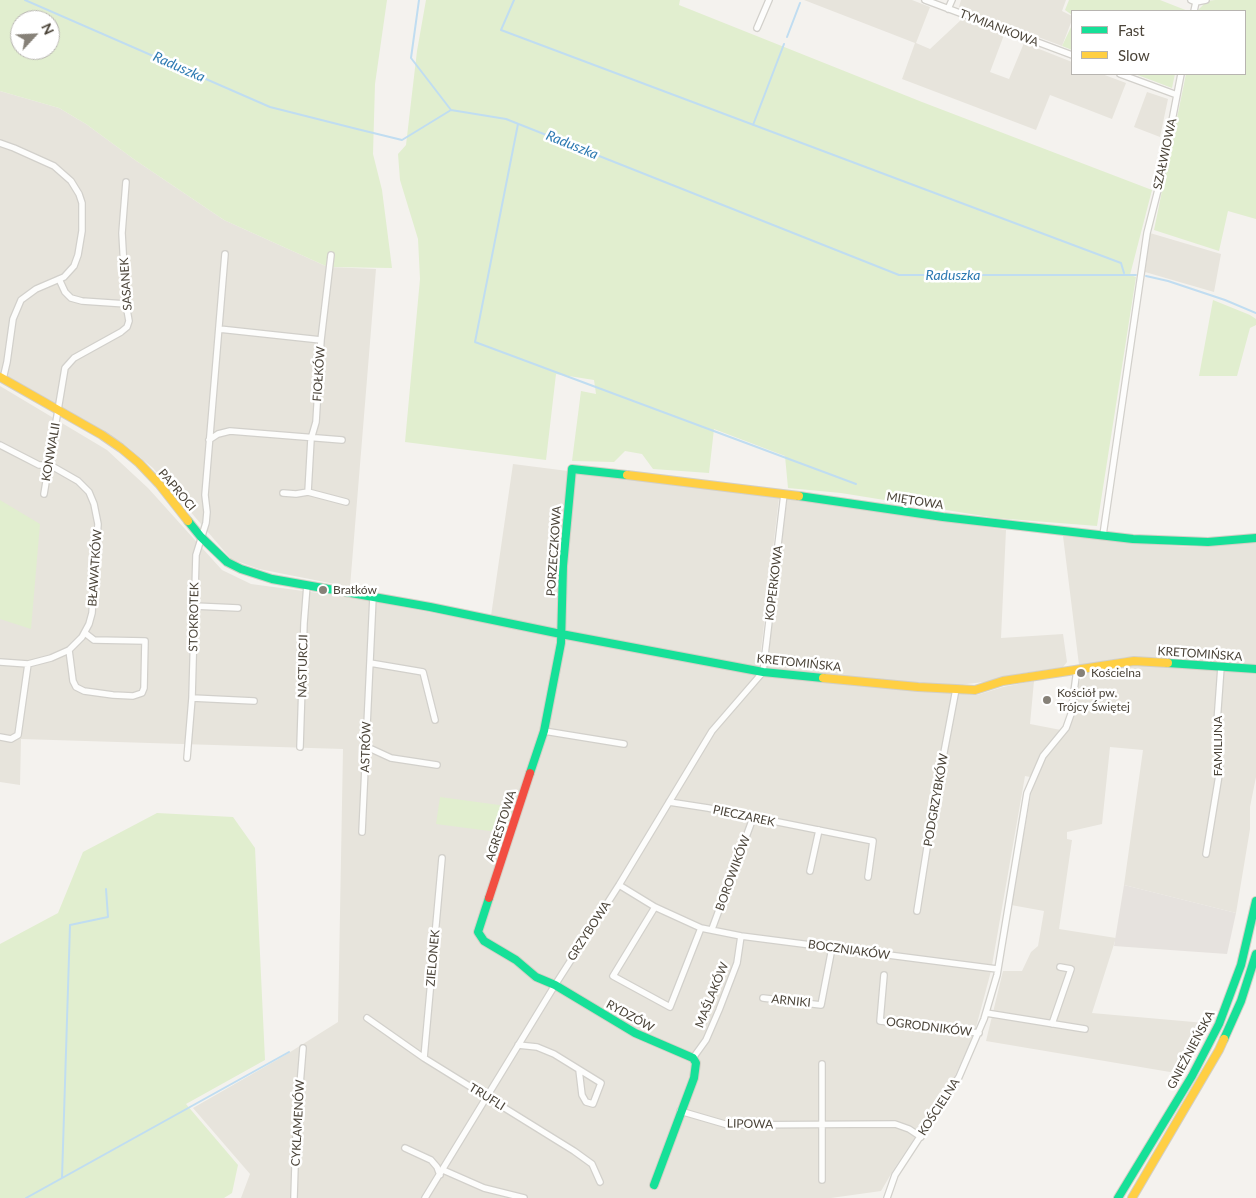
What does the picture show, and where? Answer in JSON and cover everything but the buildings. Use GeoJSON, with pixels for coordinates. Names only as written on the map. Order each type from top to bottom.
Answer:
{"type":"FeatureCollection","features":[{"type":"Feature","properties":{"kind":"street"},"geometry":{"type":"LineString","coordinates":[[757,28],[769,0]]}},
{"type":"Feature","properties":{"kind":"street","name":"TYMIANKOWA"},"geometry":{"type":"LineString","coordinates":[[925,0],[1071,56]]}},
{"type":"Feature","properties":{"kind":"street"},"geometry":{"type":"LineString","coordinates":[[948,9],[952,0]]}},
{"type":"Feature","properties":{"kind":"street"},"geometry":{"type":"LineString","coordinates":[[1194,1],[1206,0]]}},
{"type":"Feature","properties":{"kind":"street"},"geometry":{"type":"LineString","coordinates":[[1123,75],[1176,95]]}},
{"type":"Feature","properties":{"kind":"street","name":"SZAŁWIOWA"},"geometry":{"type":"LineString","coordinates":[[1103,535],[1147,233],[1161,178],[1181,75]]}},
{"type":"Feature","properties":{"kind":"street"},"geometry":{"type":"LineString","coordinates":[[0,143],[54,166],[71,180],[82,204],[82,231],[74,266],[60,279],[28,294],[21,300],[16,308],[2,378]]}},
{"type":"Feature","properties":{"kind":"street","name":"SASANEK"},"geometry":{"type":"LineString","coordinates":[[58,411],[65,368],[74,358],[127,328],[129,321],[126,304],[122,233],[126,182]]}},
{"type":"Feature","properties":{"kind":"street"},"geometry":{"type":"LineString","coordinates":[[201,537],[206,518],[205,495],[225,254]]}},
{"type":"Feature","properties":{"kind":"street","name":"FIOŁKÓW"},"geometry":{"type":"LineString","coordinates":[[308,492],[311,439],[316,422],[321,340],[331,255]]}},
{"type":"Feature","properties":{"kind":"street"},"geometry":{"type":"LineString","coordinates":[[60,279],[65,292],[71,298],[82,301],[126,304]]}},
{"type":"Feature","properties":{"kind":"street"},"geometry":{"type":"LineString","coordinates":[[219,329],[321,340]]}},
{"type":"Feature","properties":{"kind":"street","name":"PAPROCI"},"geometry":{"type":"LineString","coordinates":[[2,378],[102,435],[139,464],[159,484],[201,537],[227,562],[241,569],[272,579],[343,592]]}},
{"type":"Feature","properties":{"kind":"street","name":"KONWALII"},"geometry":{"type":"LineString","coordinates":[[44,494],[58,411]]}},
{"type":"Feature","properties":{"kind":"street"},"geometry":{"type":"LineString","coordinates":[[209,440],[218,434],[230,431],[342,440]]}},
{"type":"Feature","properties":{"kind":"street","name":"BŁAWATKÓW"},"geometry":{"type":"LineString","coordinates":[[0,445],[39,465],[50,465],[78,480],[89,492],[94,504],[98,524],[92,613],[85,633],[69,650],[51,658],[28,664],[0,662]]}},
{"type":"Feature","properties":{"kind":"street","name":"MIĘTOWA"},"geometry":{"type":"LineString","coordinates":[[572,469],[863,504],[943,517],[1133,539],[1208,542],[1256,538]]}},
{"type":"Feature","properties":{"kind":"street","name":"PORZECZKOWA"},"geometry":{"type":"LineString","coordinates":[[561,634],[563,566],[572,469]]}},
{"type":"Feature","properties":{"kind":"street"},"geometry":{"type":"LineString","coordinates":[[283,494],[308,492],[346,502]]}},
{"type":"Feature","properties":{"kind":"street","name":"KOPERKOWA"},"geometry":{"type":"LineString","coordinates":[[763,672],[784,494]]}},
{"type":"Feature","properties":{"kind":"street","name":"STOKROTEK"},"geometry":{"type":"LineString","coordinates":[[187,758],[192,698],[196,555],[201,537]]}},
{"type":"Feature","properties":{"kind":"street","name":"NASTURCJI"},"geometry":{"type":"LineString","coordinates":[[300,747],[307,585]]}},
{"type":"Feature","properties":{"kind":"street","name":"KRETOMIŃSKA"},"geometry":{"type":"LineString","coordinates":[[343,592],[439,608],[561,634],[763,672],[918,687],[976,690],[1004,681],[1136,661],[1256,670]]}},
{"type":"Feature","properties":{"kind":"street","name":"ASTRÓW"},"geometry":{"type":"LineString","coordinates":[[362,832],[374,597]]}},
{"type":"Feature","properties":{"kind":"street"},"geometry":{"type":"LineString","coordinates":[[194,606],[238,608]]}},
{"type":"Feature","properties":{"kind":"street"},"geometry":{"type":"LineString","coordinates":[[69,650],[73,681],[76,687],[84,691],[133,696],[142,693],[144,688],[145,642],[94,640],[85,633]]}},
{"type":"Feature","properties":{"kind":"street","name":"AGRESTOWA"},"geometry":{"type":"LineString","coordinates":[[555,984],[536,977],[516,960],[484,941],[478,932],[544,731],[561,643],[561,634]]}},
{"type":"Feature","properties":{"kind":"street"},"geometry":{"type":"LineString","coordinates":[[370,662],[423,672],[434,720]]}},
{"type":"Feature","properties":{"kind":"street"},"geometry":{"type":"LineString","coordinates":[[0,737],[11,739],[18,735],[28,664]]}},
{"type":"Feature","properties":{"kind":"street","name":"FAMILIJNA"},"geometry":{"type":"LineString","coordinates":[[1206,854],[1220,769],[1216,736],[1221,666]]}},
{"type":"Feature","properties":{"kind":"street","name":"KOŚCIELNA"},"geometry":{"type":"LineString","coordinates":[[887,1198],[895,1175],[959,1077],[979,1033],[997,969],[1027,793],[1043,756],[1066,728],[1071,714],[1077,669]]}},
{"type":"Feature","properties":{"kind":"street","name":"GRZYBOWA"},"geometry":{"type":"LineString","coordinates":[[425,1198],[712,731],[763,672]]}},
{"type":"Feature","properties":{"kind":"street","name":"PODGRZYBKÓW"},"geometry":{"type":"LineString","coordinates":[[918,911],[932,816],[956,689]]}},
{"type":"Feature","properties":{"kind":"street"},"geometry":{"type":"LineString","coordinates":[[192,698],[254,701]]}},
{"type":"Feature","properties":{"kind":"street"},"geometry":{"type":"LineString","coordinates":[[544,731],[624,744]]}},
{"type":"Feature","properties":{"kind":"street"},"geometry":{"type":"LineString","coordinates":[[367,747],[391,758],[438,764]]}},
{"type":"Feature","properties":{"kind":"street","name":"PIECZAREK"},"geometry":{"type":"LineString","coordinates":[[669,802],[874,841],[868,877]]}},
{"type":"Feature","properties":{"kind":"street","name":"BOROWIKÓW"},"geometry":{"type":"LineString","coordinates":[[712,929],[753,818]]}},
{"type":"Feature","properties":{"kind":"street"},"geometry":{"type":"LineString","coordinates":[[810,871],[819,830]]}},
{"type":"Feature","properties":{"kind":"street","name":"ZIELONEK"},"geometry":{"type":"LineString","coordinates":[[424,1058],[442,858]]}},
{"type":"Feature","properties":{"kind":"street","name":"BOCZNIAKÓW"},"geometry":{"type":"LineString","coordinates":[[619,885],[655,907],[701,928],[741,936],[997,969]]}},
{"type":"Feature","properties":{"kind":"street","name":"GNIEŹNIEŃSKA"},"geometry":{"type":"LineString","coordinates":[[1118,1198],[1192,1076],[1219,1024],[1241,965],[1256,901]]}},
{"type":"Feature","properties":{"kind":"street"},"geometry":{"type":"LineString","coordinates":[[655,907],[613,976],[670,1007],[701,928]]}},
{"type":"Feature","properties":{"kind":"street","name":"MAŚLAKÓW"},"geometry":{"type":"LineString","coordinates":[[654,1185],[680,1111],[694,1078],[694,1060],[706,1040],[737,964],[741,936]]}},
{"type":"Feature","properties":{"kind":"street","name":"ARNIKI"},"geometry":{"type":"LineString","coordinates":[[763,998],[821,1005],[832,948]]}},
{"type":"Feature","properties":{"kind":"street","name":"GNIEŹNIEŃSKA"},"geometry":{"type":"LineString","coordinates":[[1132,1198],[1197,1090],[1221,1045],[1241,1001],[1256,954]]}},
{"type":"Feature","properties":{"kind":"street"},"geometry":{"type":"LineString","coordinates":[[1052,1024],[1071,969],[1060,967]]}},
{"type":"Feature","properties":{"kind":"street","name":"OGRODNIKÓW"},"geometry":{"type":"LineString","coordinates":[[884,975],[880,1021],[979,1033]]}},
{"type":"Feature","properties":{"kind":"street","name":"RYDZÓW"},"geometry":{"type":"LineString","coordinates":[[555,984],[635,1033],[694,1060]]}},
{"type":"Feature","properties":{"kind":"street"},"geometry":{"type":"LineString","coordinates":[[986,1013],[1085,1029]]}},
{"type":"Feature","properties":{"kind":"street","name":"TRUFLI"},"geometry":{"type":"LineString","coordinates":[[367,1018],[424,1058],[574,1150],[592,1164],[600,1182]]}},
{"type":"Feature","properties":{"kind":"street"},"geometry":{"type":"LineString","coordinates":[[518,1045],[537,1047],[554,1054],[580,1070],[601,1083],[593,1104],[586,1102],[582,1094],[580,1070]]}},
{"type":"Feature","properties":{"kind":"street","name":"CYKLAMENÓW"},"geometry":{"type":"LineString","coordinates":[[294,1198],[302,1048]]}},
{"type":"Feature","properties":{"kind":"street"},"geometry":{"type":"LineString","coordinates":[[822,1064],[822,1180]]}},
{"type":"Feature","properties":{"kind":"street","name":"LIPOWA"},"geometry":{"type":"LineString","coordinates":[[680,1111],[728,1125],[895,1124],[909,1129],[921,1137]]}},
{"type":"Feature","properties":{"kind":"street"},"geometry":{"type":"LineString","coordinates":[[405,1148],[437,1162],[450,1159]]}},
{"type":"Feature","properties":{"kind":"street"},"geometry":{"type":"LineString","coordinates":[[431,1160],[441,1173],[484,1188],[524,1198]]}},
{"type":"Feature","properties":{"kind":"shaded area"},"geometry":{"type":"Polygon","coordinates":[[[804,0],[912,0],[930,7],[916,43],[930,49],[962,19],[1004,35],[990,72],[1009,79],[1024,43],[1071,62],[1071,75],[1105,75],[1126,83],[1112,119],[1050,95],[1036,130],[902,79],[915,43],[804,0]]]}},
{"type":"Feature","properties":{"kind":"shaded area"},"geometry":{"type":"Polygon","coordinates":[[[961,0],[1066,0],[1062,11],[1071,16],[1071,23],[1062,46],[959,7],[961,0]]]}},
{"type":"Feature","properties":{"kind":"shaded area"},"geometry":{"type":"Polygon","coordinates":[[[0,91],[59,108],[86,124],[135,160],[224,220],[328,267],[376,269],[350,587],[259,569],[231,559],[153,468],[123,443],[0,373],[0,91]]]}},
{"type":"Feature","properties":{"kind":"shaded area"},"geometry":{"type":"Polygon","coordinates":[[[1147,92],[1168,99],[1160,137],[1134,127],[1147,92]]]}},
{"type":"Feature","properties":{"kind":"shaded area"},"geometry":{"type":"Polygon","coordinates":[[[1150,233],[1221,254],[1214,292],[1145,272],[1150,233]]]}},
{"type":"Feature","properties":{"kind":"shaded area"},"geometry":{"type":"Polygon","coordinates":[[[0,386],[107,450],[148,488],[222,570],[251,584],[348,597],[748,672],[896,689],[977,695],[1003,687],[1034,681],[1030,724],[1061,730],[1047,745],[1030,777],[1025,776],[991,971],[974,1035],[954,1078],[881,1191],[831,1198],[241,1198],[250,1174],[193,1108],[287,1054],[338,1022],[343,749],[21,739],[20,785],[0,782],[0,386]]]}},
{"type":"Feature","properties":{"kind":"shaded area"},"geometry":{"type":"Polygon","coordinates":[[[513,464],[779,498],[759,667],[491,616],[513,464]]]}},
{"type":"Feature","properties":{"kind":"shaded area"},"geometry":{"type":"Polygon","coordinates":[[[787,499],[851,506],[1006,530],[1001,638],[1063,634],[1067,662],[1063,667],[1017,674],[993,681],[949,686],[767,668],[787,499]]]}},
{"type":"Feature","properties":{"kind":"shaded area"},"geometry":{"type":"Polygon","coordinates":[[[1063,536],[1197,547],[1256,542],[1256,665],[1127,657],[1079,665],[1063,536]]]}},
{"type":"Feature","properties":{"kind":"shaded area"},"geometry":{"type":"Polygon","coordinates":[[[1147,665],[1218,671],[1211,748],[1215,749],[1218,770],[1202,857],[1207,858],[1223,770],[1218,728],[1224,671],[1256,674],[1256,777],[1250,807],[1250,829],[1236,913],[1124,885],[1143,750],[1110,747],[1102,824],[1067,832],[1067,839],[1072,840],[1059,929],[1116,938],[1092,1013],[1205,1023],[1176,1073],[986,1041],[1003,971],[1022,971],[1031,952],[1038,946],[1044,911],[1011,905],[1035,779],[1048,754],[1072,721],[1076,708],[1079,683],[1083,674],[1121,667],[1147,665]]]}},
{"type":"Feature","properties":{"kind":"shaded area"},"geometry":{"type":"Polygon","coordinates":[[[1124,885],[1236,913],[1227,954],[1114,946],[1124,885]]]}},
{"type":"Feature","properties":{"kind":"green space"},"geometry":{"type":"Polygon","coordinates":[[[0,0],[387,0],[375,84],[373,154],[382,190],[392,268],[328,267],[224,220],[135,160],[86,124],[59,108],[0,91],[0,0]]]}},
{"type":"Feature","properties":{"kind":"green space"},"geometry":{"type":"Polygon","coordinates":[[[426,0],[680,0],[679,5],[922,102],[1152,190],[1130,275],[1136,277],[1097,526],[996,518],[841,493],[788,488],[785,456],[714,429],[709,473],[653,469],[642,454],[625,451],[614,462],[572,461],[581,391],[596,394],[594,380],[556,374],[546,460],[405,442],[420,279],[418,239],[400,180],[398,154],[406,145],[417,51],[426,0]]]}},
{"type":"Feature","properties":{"kind":"green space"},"geometry":{"type":"Polygon","coordinates":[[[1069,0],[1160,0],[1185,10],[1071,10],[1071,14],[1065,10],[1069,0]]]}},
{"type":"Feature","properties":{"kind":"green space"},"geometry":{"type":"Polygon","coordinates":[[[1256,0],[1256,219],[1228,211],[1219,251],[1154,230],[1186,75],[1246,75],[1246,10],[1198,10],[1207,1],[1256,0]]]}},
{"type":"Feature","properties":{"kind":"green space"},"geometry":{"type":"Polygon","coordinates":[[[1071,27],[1071,50],[1062,46],[1071,27]]]}},
{"type":"Feature","properties":{"kind":"green space"},"geometry":{"type":"Polygon","coordinates":[[[1138,75],[1175,75],[1172,88],[1138,75]]]}},
{"type":"Feature","properties":{"kind":"green space"},"geometry":{"type":"Polygon","coordinates":[[[1213,300],[1256,319],[1256,325],[1250,328],[1237,376],[1199,376],[1213,300]]]}},
{"type":"Feature","properties":{"kind":"green space"},"geometry":{"type":"Polygon","coordinates":[[[0,500],[40,524],[31,629],[0,619],[0,500]]]}},
{"type":"Feature","properties":{"kind":"green space"},"geometry":{"type":"Polygon","coordinates":[[[440,797],[514,807],[505,833],[436,824],[440,797]]]}},
{"type":"Feature","properties":{"kind":"green space"},"geometry":{"type":"Polygon","coordinates":[[[157,813],[233,817],[255,848],[265,1060],[186,1104],[238,1165],[232,1193],[224,1198],[0,1198],[0,944],[58,913],[83,852],[157,813]]]}},
{"type":"Feature","properties":{"kind":"waterway","name":"Raduszka"},"geometry":{"type":"LineString","coordinates":[[25,0],[270,107],[357,129],[402,140],[451,110],[506,119],[899,275],[1136,275]]}},
{"type":"Feature","properties":{"kind":"waterway"},"geometry":{"type":"LineString","coordinates":[[419,0],[411,58],[451,110]]}},
{"type":"Feature","properties":{"kind":"waterway"},"geometry":{"type":"LineString","coordinates":[[514,0],[501,30],[1121,263],[1124,273]]}},
{"type":"Feature","properties":{"kind":"waterway"},"geometry":{"type":"LineString","coordinates":[[787,37],[800,3]]}},
{"type":"Feature","properties":{"kind":"waterway"},"geometry":{"type":"LineString","coordinates":[[753,125],[784,44]]}},
{"type":"Feature","properties":{"kind":"waterway"},"geometry":{"type":"LineString","coordinates":[[518,124],[475,342],[856,484]]}},
{"type":"Feature","properties":{"kind":"waterway","name":"Raduszka"},"geometry":{"type":"LineString","coordinates":[[1146,276],[1168,281],[1225,300],[1256,313]]}},
{"type":"Feature","properties":{"kind":"waterway"},"geometry":{"type":"LineString","coordinates":[[62,1178],[70,925],[108,917],[106,889]]}},
{"type":"Feature","properties":{"kind":"waterway"},"geometry":{"type":"LineString","coordinates":[[26,1198],[289,1052]]}},
{"type":"Feature","properties":{"kind":"traffic: fast"},"geometry":{"type":"LineString","coordinates":[[530,773],[544,731],[561,643],[563,566],[572,469],[627,475]]}},
{"type":"Feature","properties":{"kind":"traffic: fast"},"geometry":{"type":"LineString","coordinates":[[799,496],[943,517],[1133,539],[1208,542],[1256,538]]}},
{"type":"Feature","properties":{"kind":"traffic: fast"},"geometry":{"type":"LineString","coordinates":[[188,521],[201,537],[227,562],[241,569],[272,579],[430,607],[763,672],[823,678]]}},
{"type":"Feature","properties":{"kind":"traffic: fast"},"geometry":{"type":"LineString","coordinates":[[1168,663],[1256,669]]}},
{"type":"Feature","properties":{"kind":"traffic: fast"},"geometry":{"type":"LineString","coordinates":[[489,898],[478,932],[484,941],[516,960],[536,977],[555,985],[635,1033],[693,1058],[696,1063],[694,1078],[654,1185]]}},
{"type":"Feature","properties":{"kind":"traffic: fast"},"geometry":{"type":"LineString","coordinates":[[1118,1198],[1192,1076],[1219,1024],[1241,965],[1256,901]]}},
{"type":"Feature","properties":{"kind":"traffic: fast"},"geometry":{"type":"LineString","coordinates":[[1224,1039],[1241,1001],[1256,954]]}},
{"type":"Feature","properties":{"kind":"traffic: slow"},"geometry":{"type":"LineString","coordinates":[[0,377],[102,435],[121,448],[159,484],[188,521]]}},
{"type":"Feature","properties":{"kind":"traffic: slow"},"geometry":{"type":"LineString","coordinates":[[627,475],[799,496]]}},
{"type":"Feature","properties":{"kind":"traffic: slow"},"geometry":{"type":"LineString","coordinates":[[823,678],[975,690],[1003,681],[1134,661],[1168,663]]}},
{"type":"Feature","properties":{"kind":"traffic: slow"},"geometry":{"type":"LineString","coordinates":[[1132,1198],[1224,1039]]}},
{"type":"Feature","properties":{"kind":"traffic: jam"},"geometry":{"type":"LineString","coordinates":[[489,898],[530,773]]}},
{"type":"Feature","properties":{"kind":"place","name":"Bratków"},"geometry":{"type":"Point","coordinates":[323,590]}},
{"type":"Feature","properties":{"kind":"place","name":"Kościelna"},"geometry":{"type":"Point","coordinates":[1081,673]}},
{"type":"Feature","properties":{"kind":"place","name":"Kościół pw. Trójcy Świętej"},"geometry":{"type":"Point","coordinates":[1047,700]}}]}
